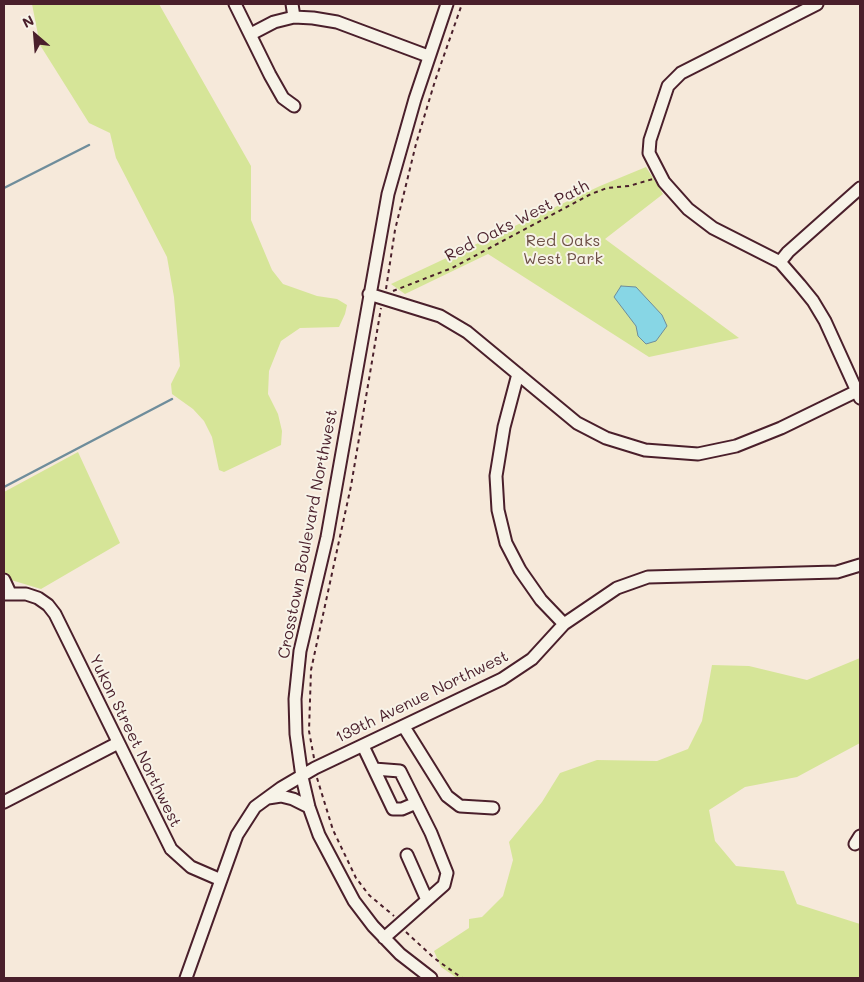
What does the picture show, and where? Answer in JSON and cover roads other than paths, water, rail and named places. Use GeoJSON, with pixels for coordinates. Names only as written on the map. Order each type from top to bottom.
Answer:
{"type":"FeatureCollection","features":[{"type":"Feature","properties":{"kind":"street"},"geometry":{"type":"LineString","coordinates":[[235,4],[283,98],[294,106]]}},
{"type":"Feature","properties":{"kind":"street"},"geometry":{"type":"LineString","coordinates":[[292,4],[294,17]]}},
{"type":"Feature","properties":{"kind":"street","name":"Crosstown Boulevard Northwest"},"geometry":{"type":"LineString","coordinates":[[431,978],[384,938],[354,901],[319,835],[309,807],[302,777],[295,715],[299,659],[327,537],[369,294],[394,170],[428,56],[446,4]]}},
{"type":"Feature","properties":{"kind":"street"},"geometry":{"type":"LineString","coordinates":[[369,294],[440,316],[467,332],[577,423],[606,438],[645,450],[698,454],[736,446],[859,394],[814,301],[780,262],[713,228],[679,201],[660,177],[649,153],[650,140],[668,86],[680,73],[817,4]]}},
{"type":"Feature","properties":{"kind":"street"},"geometry":{"type":"LineString","coordinates":[[251,34],[274,22],[294,17],[337,22],[428,56]]}},
{"type":"Feature","properties":{"kind":"street"},"geometry":{"type":"LineString","coordinates":[[780,262],[788,252],[860,188]]}},
{"type":"Feature","properties":{"kind":"street"},"geometry":{"type":"LineString","coordinates":[[518,374],[504,427],[496,476],[498,510],[506,543],[520,570],[541,600],[564,624]]}},
{"type":"Feature","properties":{"kind":"street","name":"139th Avenue Northwest"},"geometry":{"type":"LineString","coordinates":[[186,978],[237,835],[245,819],[264,798],[315,768],[502,679],[532,659],[564,624],[617,588],[648,577],[837,572],[860,564]]}},
{"type":"Feature","properties":{"kind":"street"},"geometry":{"type":"LineString","coordinates":[[4,580],[7,594]]}},
{"type":"Feature","properties":{"kind":"street","name":"Yukon Street Northwest"},"geometry":{"type":"LineString","coordinates":[[7,594],[26,594],[38,598],[48,605],[55,614],[171,849],[191,867],[221,880]]}},
{"type":"Feature","properties":{"kind":"street"},"geometry":{"type":"LineString","coordinates":[[404,727],[447,796],[460,806],[493,808]]}},
{"type":"Feature","properties":{"kind":"street"},"geometry":{"type":"LineString","coordinates":[[4,802],[118,743]]}},
{"type":"Feature","properties":{"kind":"street"},"geometry":{"type":"LineString","coordinates":[[363,746],[393,809],[402,809],[416,803]]}},
{"type":"Feature","properties":{"kind":"street"},"geometry":{"type":"LineString","coordinates":[[374,769],[400,771],[431,832],[447,873],[444,885],[384,938]]}},
{"type":"Feature","properties":{"kind":"street"},"geometry":{"type":"LineString","coordinates":[[264,798],[281,796],[293,799],[309,807]]}},
{"type":"Feature","properties":{"kind":"street"},"geometry":{"type":"LineString","coordinates":[[407,855],[427,900]]}},
{"type":"Feature","properties":{"kind":"water"},"geometry":{"type":"Polygon","coordinates":[[[621,286],[636,287],[662,315],[667,326],[656,341],[646,344],[638,336],[636,326],[614,297],[621,286]]]}},
{"type":"Feature","properties":{"kind":"waterway"},"geometry":{"type":"LineString","coordinates":[[4,188],[89,145]]}},
{"type":"Feature","properties":{"kind":"waterway"},"geometry":{"type":"LineString","coordinates":[[4,487],[172,399]]}},
{"type":"Feature","properties":{"kind":"park label","name":"Red Oaks West Park"},"geometry":{"type":"Point","coordinates":[563,250]}}]}
